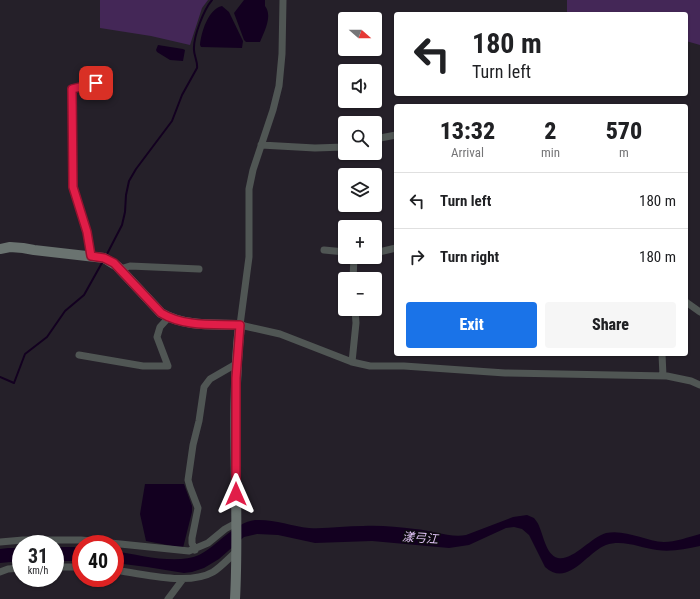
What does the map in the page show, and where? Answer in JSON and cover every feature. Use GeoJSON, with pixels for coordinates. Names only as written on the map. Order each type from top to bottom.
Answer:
{"type":"FeatureCollection","features":[{"type":"Feature","properties":{"kind":"street"},"geometry":{"type":"LineString","coordinates":[[235,599],[236,364],[249,257],[249,189],[253,170],[273,110],[280,76],[283,0]]}},
{"type":"Feature","properties":{"kind":"street"},"geometry":{"type":"LineString","coordinates":[[91,256],[87,232],[73,187],[72,89],[96,83],[104,78]]}},
{"type":"Feature","properties":{"kind":"street"},"geometry":{"type":"LineString","coordinates":[[382,138],[394,135]]}},
{"type":"Feature","properties":{"kind":"street"},"geometry":{"type":"LineString","coordinates":[[261,145],[316,148],[338,147]]}},
{"type":"Feature","properties":{"kind":"street"},"geometry":{"type":"LineString","coordinates":[[0,249],[17,247],[104,258],[114,263],[161,313],[169,317],[188,323],[240,325],[280,334],[352,362],[370,366],[404,366],[505,373],[663,376],[691,381],[700,385]]}},
{"type":"Feature","properties":{"kind":"street"},"geometry":{"type":"LineString","coordinates":[[382,251],[394,248]]}},
{"type":"Feature","properties":{"kind":"street"},"geometry":{"type":"LineString","coordinates":[[324,250],[338,251]]}},
{"type":"Feature","properties":{"kind":"street"},"geometry":{"type":"LineString","coordinates":[[120,269],[130,266],[199,269]]}},
{"type":"Feature","properties":{"kind":"street"},"geometry":{"type":"LineString","coordinates":[[688,303],[700,312]]}},
{"type":"Feature","properties":{"kind":"street"},"geometry":{"type":"LineString","coordinates":[[352,362],[356,316]]}},
{"type":"Feature","properties":{"kind":"street"},"geometry":{"type":"LineString","coordinates":[[79,355],[143,366],[168,366],[157,337],[160,327],[169,317]]}},
{"type":"Feature","properties":{"kind":"street"},"geometry":{"type":"LineString","coordinates":[[662,356],[663,376]]}},
{"type":"Feature","properties":{"kind":"street"},"geometry":{"type":"LineString","coordinates":[[195,550],[192,543],[192,538],[198,508],[188,480],[204,387],[210,379],[236,364]]}},
{"type":"Feature","properties":{"kind":"street"},"geometry":{"type":"LineString","coordinates":[[0,542],[23,540],[81,540],[189,551],[195,550],[208,543],[225,529],[236,525]]}},
{"type":"Feature","properties":{"kind":"street"},"geometry":{"type":"LineString","coordinates":[[124,571],[183,579],[195,578],[214,571],[236,549]]}},
{"type":"Feature","properties":{"kind":"street"},"geometry":{"type":"LineString","coordinates":[[0,572],[12,569]]}},
{"type":"Feature","properties":{"kind":"street"},"geometry":{"type":"LineString","coordinates":[[168,599],[183,579]]}},
{"type":"Feature","properties":{"kind":"shaded area"},"geometry":{"type":"Polygon","coordinates":[[[100,0],[208,0],[202,8],[190,45],[151,36],[100,28],[100,0]]]}},
{"type":"Feature","properties":{"kind":"shaded area"},"geometry":{"type":"Polygon","coordinates":[[[567,0],[700,0],[700,45],[688,42],[688,12],[567,12],[567,0]]]}},
{"type":"Feature","properties":{"kind":"water"},"geometry":{"type":"Polygon","coordinates":[[[244,0],[265,0],[268,19],[260,42],[246,42],[244,40],[234,13],[244,0]]]}},
{"type":"Feature","properties":{"kind":"water"},"geometry":{"type":"Polygon","coordinates":[[[222,6],[229,12],[243,41],[242,48],[201,47],[200,45],[202,34],[209,16],[217,8],[222,6]]]}},
{"type":"Feature","properties":{"kind":"water"},"geometry":{"type":"Polygon","coordinates":[[[158,45],[185,50],[183,61],[170,60],[157,52],[156,50],[158,45]]]}},
{"type":"Feature","properties":{"kind":"water"},"geometry":{"type":"Polygon","coordinates":[[[145,484],[184,484],[192,506],[192,512],[183,548],[146,541],[140,514],[145,484]]]}},
{"type":"Feature","properties":{"kind":"water","name":"漾弓江"},"geometry":{"type":"Polygon","coordinates":[[[527,515],[534,518],[539,526],[547,548],[554,556],[558,558],[570,556],[600,535],[613,532],[664,542],[700,534],[700,546],[663,551],[632,544],[612,543],[599,549],[569,571],[562,573],[553,572],[545,567],[529,535],[522,529],[514,527],[506,528],[469,545],[449,548],[372,541],[315,543],[278,535],[257,534],[244,537],[219,559],[204,568],[192,572],[184,573],[124,564],[124,553],[169,559],[190,558],[199,555],[240,525],[255,520],[309,528],[350,526],[396,527],[460,536],[513,517],[527,515]]]}},
{"type":"Feature","properties":{"kind":"water"},"geometry":{"type":"Polygon","coordinates":[[[64,547],[72,547],[72,561],[64,561],[64,547]]]}},
{"type":"Feature","properties":{"kind":"water"},"geometry":{"type":"Polygon","coordinates":[[[12,548],[12,562],[0,563],[0,549],[12,548]]]}},
{"type":"Feature","properties":{"kind":"waterway"},"geometry":{"type":"LineString","coordinates":[[106,256],[122,225],[129,181],[136,169],[172,121],[182,95],[197,68],[194,50],[195,38],[203,16],[212,0]]}},
{"type":"Feature","properties":{"kind":"waterway"},"geometry":{"type":"LineString","coordinates":[[0,377],[14,383],[25,354],[47,337],[65,311],[84,295],[103,261]]}},
{"type":"Feature","properties":{"kind":"route"},"geometry":{"type":"LineString","coordinates":[[96,83],[72,89],[73,187],[87,232],[91,256],[98,256],[114,263],[161,313],[173,319],[188,323],[240,325],[236,378],[236,494]]}}]}
